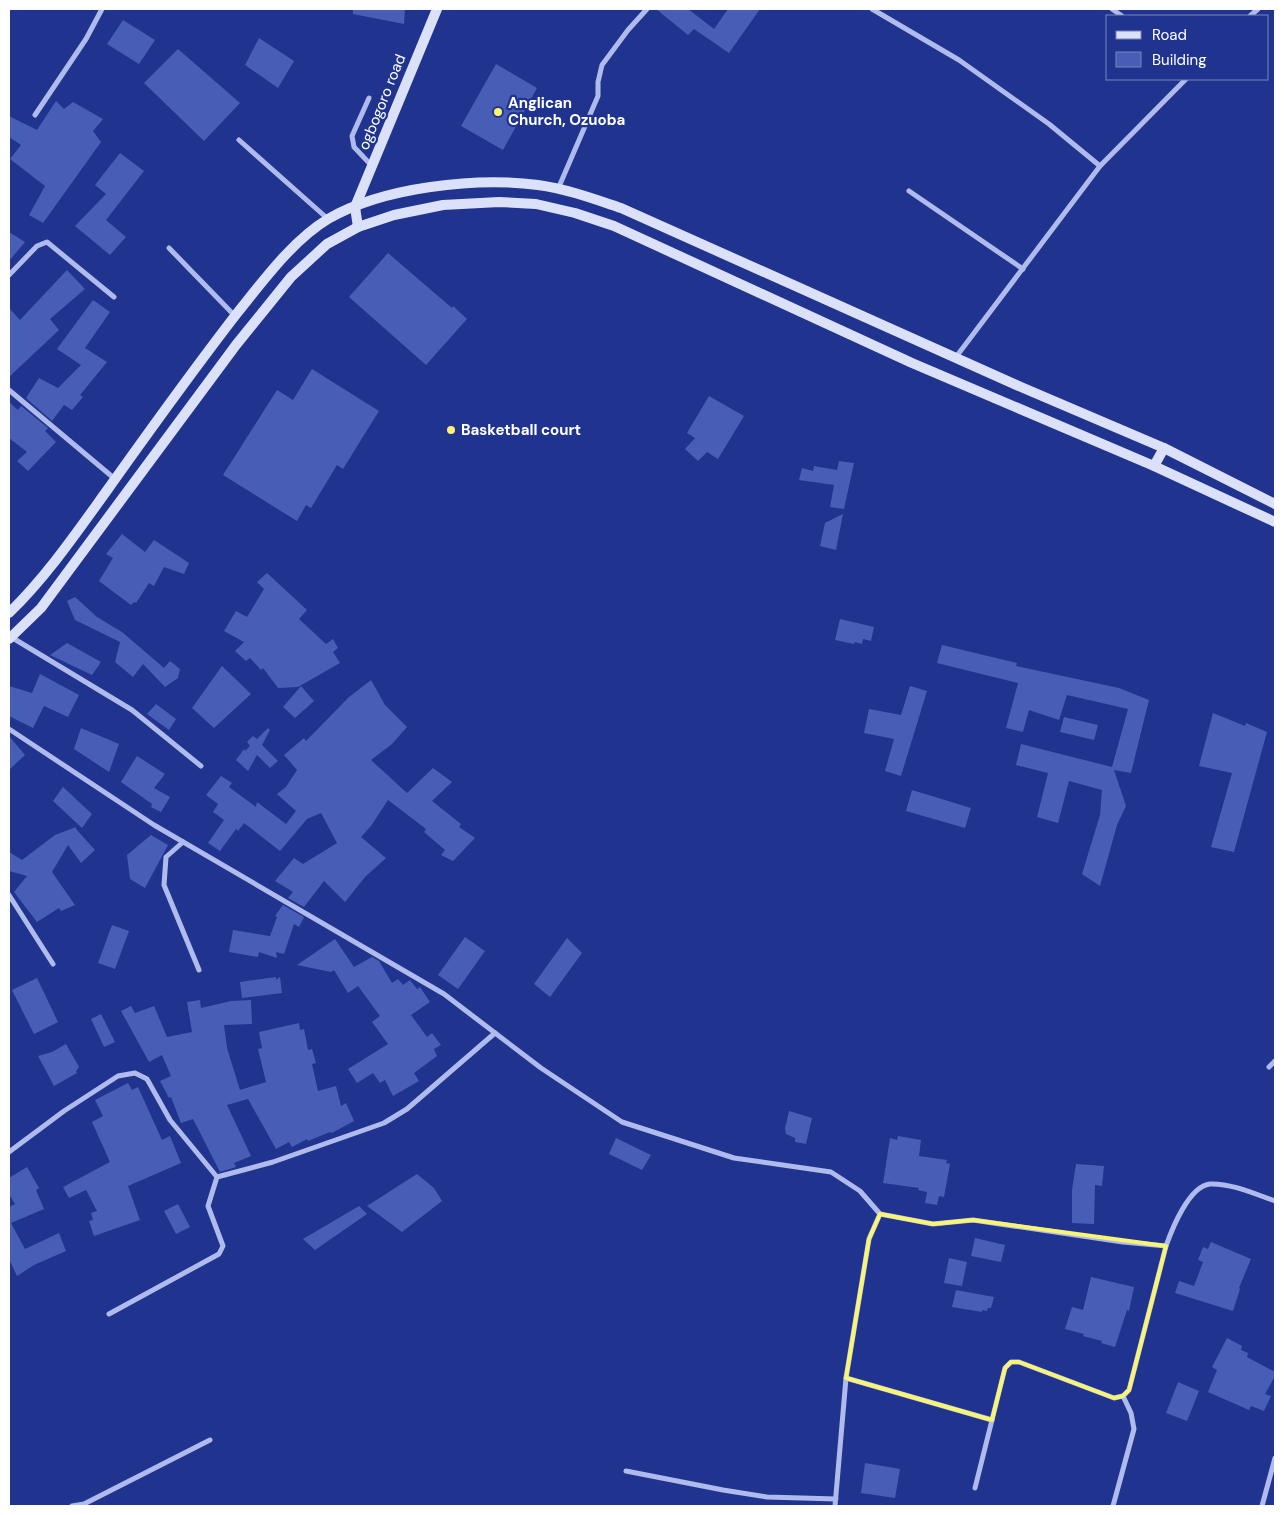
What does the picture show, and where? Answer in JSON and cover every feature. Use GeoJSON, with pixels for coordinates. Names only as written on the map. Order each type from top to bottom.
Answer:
{"type":"FeatureCollection","features":[{"type":"Feature","properties":{"kind":"main road","name":"ogbogoro road"},"geometry":{"type":"LineString","coordinates":[[355,207],[438,9]]}},
{"type":"Feature","properties":{"kind":"main road"},"geometry":{"type":"LineString","coordinates":[[9,613],[34,587],[73,537],[235,316],[277,264],[312,231],[329,219],[389,195],[443,185],[498,182],[540,185],[578,194],[621,208],[1164,448],[1275,504]]}},
{"type":"Feature","properties":{"kind":"main road"},"geometry":{"type":"LineString","coordinates":[[10,638],[41,608],[236,345],[291,277],[327,244],[358,227],[394,215],[443,205],[499,202],[536,204],[575,213],[614,226],[912,363],[1154,466],[1275,522]]}},
{"type":"Feature","properties":{"kind":"main road"},"geometry":{"type":"LineString","coordinates":[[355,207],[358,227]]}},
{"type":"Feature","properties":{"kind":"main road"},"geometry":{"type":"LineString","coordinates":[[1154,466],[1164,448]]}},
{"type":"Feature","properties":{"kind":"street"},"geometry":{"type":"LineString","coordinates":[[35,115],[86,39],[102,9]]}},
{"type":"Feature","properties":{"kind":"street"},"geometry":{"type":"LineString","coordinates":[[558,189],[598,96],[598,82],[602,65],[628,30],[647,9]]}},
{"type":"Feature","properties":{"kind":"street"},"geometry":{"type":"LineString","coordinates":[[872,9],[959,60],[1049,124],[1100,166]]}},
{"type":"Feature","properties":{"kind":"street"},"geometry":{"type":"LineString","coordinates":[[956,357],[1100,166],[1185,80]]}},
{"type":"Feature","properties":{"kind":"street"},"geometry":{"type":"LineString","coordinates":[[369,98],[352,136],[354,148],[372,166]]}},
{"type":"Feature","properties":{"kind":"street"},"geometry":{"type":"LineString","coordinates":[[239,140],[329,219]]}},
{"type":"Feature","properties":{"kind":"street"},"geometry":{"type":"LineString","coordinates":[[909,191],[1023,269]]}},
{"type":"Feature","properties":{"kind":"street"},"geometry":{"type":"LineString","coordinates":[[9,275],[37,246],[47,242],[114,296]]}},
{"type":"Feature","properties":{"kind":"street"},"geometry":{"type":"LineString","coordinates":[[169,248],[235,316]]}},
{"type":"Feature","properties":{"kind":"street"},"geometry":{"type":"LineString","coordinates":[[9,390],[115,479]]}},
{"type":"Feature","properties":{"kind":"street"},"geometry":{"type":"LineString","coordinates":[[10,638],[132,710],[201,766]]}},
{"type":"Feature","properties":{"kind":"street"},"geometry":{"type":"LineString","coordinates":[[9,729],[154,825],[444,994],[541,1068],[622,1122],[734,1158],[831,1172],[860,1191],[880,1214],[933,1224],[973,1220],[1123,1242],[1166,1246]]}},
{"type":"Feature","properties":{"kind":"street"},"geometry":{"type":"LineString","coordinates":[[183,842],[166,857],[164,885],[199,970]]}},
{"type":"Feature","properties":{"kind":"street"},"geometry":{"type":"LineString","coordinates":[[9,894],[53,964]]}},
{"type":"Feature","properties":{"kind":"street"},"geometry":{"type":"LineString","coordinates":[[217,1177],[273,1162],[384,1124],[407,1109],[495,1033]]}},
{"type":"Feature","properties":{"kind":"street"},"geometry":{"type":"LineString","coordinates":[[1268,1067],[1275,1061]]}},
{"type":"Feature","properties":{"kind":"street"},"geometry":{"type":"LineString","coordinates":[[9,1152],[64,1111],[118,1076],[135,1073],[147,1078],[170,1120],[217,1177]]}},
{"type":"Feature","properties":{"kind":"street"},"geometry":{"type":"LineString","coordinates":[[109,1314],[219,1254],[223,1246],[208,1206],[217,1177]]}},
{"type":"Feature","properties":{"kind":"street"},"geometry":{"type":"LineString","coordinates":[[975,1488],[1005,1368],[1010,1362],[1020,1362],[1114,1398],[1123,1396],[1129,1390],[1166,1246],[1182,1211],[1196,1191],[1209,1184],[1226,1186],[1275,1201]]}},
{"type":"Feature","properties":{"kind":"street"},"geometry":{"type":"LineString","coordinates":[[835,1506],[846,1378],[868,1239],[880,1214]]}},
{"type":"Feature","properties":{"kind":"street"},"geometry":{"type":"LineString","coordinates":[[846,1378],[992,1420]]}},
{"type":"Feature","properties":{"kind":"street"},"geometry":{"type":"LineString","coordinates":[[1114,1506],[1134,1429],[1131,1413],[1123,1396]]}},
{"type":"Feature","properties":{"kind":"street"},"geometry":{"type":"LineString","coordinates":[[72,1506],[84,1504],[210,1440]]}},
{"type":"Feature","properties":{"kind":"street"},"geometry":{"type":"LineString","coordinates":[[1262,1506],[1275,1458]]}},
{"type":"Feature","properties":{"kind":"street"},"geometry":{"type":"LineString","coordinates":[[626,1471],[768,1497],[836,1499]]}},
{"type":"Feature","properties":{"kind":"highlighted area"},"geometry":{"type":"Polygon","coordinates":[[[880,1214],[933,1224],[973,1220],[1166,1246],[1129,1390],[1123,1396],[1114,1398],[1019,1362],[1011,1362],[1005,1368],[992,1420],[846,1378],[869,1239],[880,1214]]]}},
{"type":"Feature","properties":{"kind":"building"},"geometry":{"type":"Polygon","coordinates":[[[353,9],[405,9],[404,24],[353,14],[353,9]]]}},
{"type":"Feature","properties":{"kind":"building"},"geometry":{"type":"Polygon","coordinates":[[[656,9],[688,9],[714,29],[728,9],[760,9],[729,53],[694,29],[688,35],[656,9]]]}},
{"type":"Feature","properties":{"kind":"building"},"geometry":{"type":"Polygon","coordinates":[[[123,20],[155,40],[139,64],[107,44],[123,20]]]}},
{"type":"Feature","properties":{"kind":"building"},"geometry":{"type":"Polygon","coordinates":[[[259,38],[294,61],[278,88],[245,65],[259,38]]]}},
{"type":"Feature","properties":{"kind":"building"},"geometry":{"type":"Polygon","coordinates":[[[178,49],[240,103],[204,141],[144,83],[178,49]]]}},
{"type":"Feature","properties":{"kind":"building"},"geometry":{"type":"Polygon","coordinates":[[[496,64],[537,88],[503,150],[461,126],[496,64]]]}},
{"type":"Feature","properties":{"kind":"building"},"geometry":{"type":"Polygon","coordinates":[[[56,101],[64,109],[73,102],[103,119],[93,131],[101,142],[43,223],[29,215],[45,186],[10,159],[21,145],[9,137],[9,116],[37,130],[56,101]]]}},
{"type":"Feature","properties":{"kind":"building"},"geometry":{"type":"Polygon","coordinates":[[[120,153],[144,171],[106,220],[126,237],[110,255],[75,226],[106,194],[95,185],[120,153]]]}},
{"type":"Feature","properties":{"kind":"building"},"geometry":{"type":"Polygon","coordinates":[[[9,232],[25,242],[9,261],[9,232]]]}},
{"type":"Feature","properties":{"kind":"building"},"geometry":{"type":"Polygon","coordinates":[[[388,253],[467,319],[426,365],[349,297],[388,253]]]}},
{"type":"Feature","properties":{"kind":"building"},"geometry":{"type":"Polygon","coordinates":[[[67,270],[85,289],[50,319],[59,330],[9,377],[9,308],[20,320],[67,270]]]}},
{"type":"Feature","properties":{"kind":"building"},"geometry":{"type":"Polygon","coordinates":[[[93,300],[110,312],[85,348],[107,362],[80,395],[83,397],[72,410],[64,405],[52,421],[26,398],[39,378],[58,388],[81,365],[57,349],[93,300]]]}},
{"type":"Feature","properties":{"kind":"building"},"geometry":{"type":"Polygon","coordinates":[[[312,369],[379,411],[343,469],[337,465],[311,508],[306,505],[297,521],[223,475],[277,390],[293,400],[312,369]]]}},
{"type":"Feature","properties":{"kind":"building"},"geometry":{"type":"Polygon","coordinates":[[[709,396],[744,416],[718,459],[707,452],[698,461],[685,449],[695,438],[687,433],[709,396]]]}},
{"type":"Feature","properties":{"kind":"building"},"geometry":{"type":"Polygon","coordinates":[[[9,402],[18,410],[21,406],[48,428],[45,431],[56,442],[28,471],[17,461],[27,452],[9,438],[9,402]]]}},
{"type":"Feature","properties":{"kind":"building"},"geometry":{"type":"Polygon","coordinates":[[[839,461],[854,463],[844,509],[830,507],[834,485],[799,480],[802,468],[813,471],[814,466],[837,470],[839,461]]]}},
{"type":"Feature","properties":{"kind":"building"},"geometry":{"type":"Polygon","coordinates":[[[843,514],[836,550],[820,546],[825,523],[843,514]]]}},
{"type":"Feature","properties":{"kind":"building"},"geometry":{"type":"Polygon","coordinates":[[[122,534],[145,552],[154,540],[189,563],[184,574],[164,567],[154,586],[149,583],[136,603],[134,602],[131,605],[99,581],[113,558],[106,554],[122,534]]]}},
{"type":"Feature","properties":{"kind":"building"},"geometry":{"type":"Polygon","coordinates":[[[267,573],[307,610],[299,619],[326,644],[333,639],[338,648],[333,652],[340,663],[298,687],[278,688],[263,668],[261,670],[250,658],[246,661],[235,651],[244,642],[224,631],[236,611],[247,617],[264,589],[257,582],[267,573]]]}},
{"type":"Feature","properties":{"kind":"building"},"geometry":{"type":"Polygon","coordinates":[[[75,597],[97,617],[122,632],[164,668],[170,661],[180,669],[178,678],[165,687],[143,664],[133,677],[115,662],[120,642],[75,620],[67,601],[75,597]]]}},
{"type":"Feature","properties":{"kind":"building"},"geometry":{"type":"Polygon","coordinates":[[[840,619],[874,627],[871,641],[863,639],[862,644],[855,642],[854,644],[835,640],[840,619]]]}},
{"type":"Feature","properties":{"kind":"building"},"geometry":{"type":"Polygon","coordinates":[[[67,643],[101,662],[92,675],[50,655],[67,643]]]}},
{"type":"Feature","properties":{"kind":"building"},"geometry":{"type":"Polygon","coordinates":[[[942,645],[1017,663],[1016,666],[1119,688],[1149,700],[1131,773],[1114,770],[1126,806],[1117,825],[1100,886],[1082,874],[1100,815],[1102,790],[1069,781],[1058,823],[1037,817],[1048,773],[1016,765],[1021,744],[1112,767],[1128,709],[1067,695],[1059,720],[1029,710],[1023,732],[1006,728],[1018,683],[937,663],[942,645]]]}},
{"type":"Feature","properties":{"kind":"building"},"geometry":{"type":"Polygon","coordinates":[[[222,666],[251,694],[214,728],[192,708],[222,666]]]}},
{"type":"Feature","properties":{"kind":"building"},"geometry":{"type":"Polygon","coordinates":[[[40,674],[79,695],[68,717],[44,706],[33,728],[9,716],[9,686],[32,693],[40,674]]]}},
{"type":"Feature","properties":{"kind":"building"},"geometry":{"type":"Polygon","coordinates":[[[371,680],[385,705],[407,727],[392,744],[371,760],[407,793],[433,768],[452,782],[432,801],[461,824],[459,827],[475,838],[453,861],[441,855],[445,850],[424,832],[426,829],[388,800],[371,826],[361,837],[386,858],[365,877],[345,902],[324,881],[304,907],[288,898],[293,892],[275,881],[294,858],[303,864],[337,843],[321,813],[307,819],[280,851],[244,823],[238,831],[236,829],[220,851],[208,843],[224,820],[213,812],[218,804],[206,795],[221,776],[232,783],[229,787],[256,807],[257,802],[286,824],[296,811],[277,794],[286,787],[297,770],[284,755],[304,738],[306,741],[349,697],[371,680]]]}},
{"type":"Feature","properties":{"kind":"building"},"geometry":{"type":"Polygon","coordinates":[[[301,686],[314,701],[295,718],[283,707],[301,686]]]}},
{"type":"Feature","properties":{"kind":"building"},"geometry":{"type":"Polygon","coordinates":[[[910,686],[927,691],[901,776],[885,771],[894,739],[864,733],[869,709],[901,715],[910,686]]]}},
{"type":"Feature","properties":{"kind":"building"},"geometry":{"type":"Polygon","coordinates":[[[156,704],[176,719],[169,730],[147,714],[156,704]]]}},
{"type":"Feature","properties":{"kind":"building"},"geometry":{"type":"Polygon","coordinates":[[[1213,713],[1245,726],[1246,723],[1267,732],[1234,852],[1211,847],[1232,773],[1199,766],[1213,713]]]}},
{"type":"Feature","properties":{"kind":"building"},"geometry":{"type":"Polygon","coordinates":[[[1064,717],[1098,725],[1094,740],[1060,732],[1064,717]]]}},
{"type":"Feature","properties":{"kind":"building"},"geometry":{"type":"Polygon","coordinates":[[[81,728],[119,744],[109,772],[74,749],[81,728]]]}},
{"type":"Feature","properties":{"kind":"building"},"geometry":{"type":"Polygon","coordinates":[[[268,728],[270,730],[262,745],[278,761],[270,768],[257,755],[248,771],[236,760],[244,749],[245,751],[250,746],[247,742],[253,736],[257,739],[268,728]]]}},
{"type":"Feature","properties":{"kind":"building"},"geometry":{"type":"Polygon","coordinates":[[[9,736],[25,755],[9,770],[9,736]]]}},
{"type":"Feature","properties":{"kind":"building"},"geometry":{"type":"Polygon","coordinates":[[[137,756],[165,774],[154,788],[170,797],[161,812],[151,807],[152,804],[121,782],[137,756]]]}},
{"type":"Feature","properties":{"kind":"building"},"geometry":{"type":"Polygon","coordinates":[[[63,787],[92,814],[82,828],[53,801],[63,787]]]}},
{"type":"Feature","properties":{"kind":"building"},"geometry":{"type":"Polygon","coordinates":[[[912,790],[971,808],[965,828],[906,811],[912,790]]]}},
{"type":"Feature","properties":{"kind":"building"},"geometry":{"type":"Polygon","coordinates":[[[76,827],[95,850],[81,863],[68,845],[52,872],[75,905],[61,911],[59,908],[37,922],[14,892],[27,876],[9,871],[9,852],[22,860],[55,835],[76,827]]]}},
{"type":"Feature","properties":{"kind":"building"},"geometry":{"type":"Polygon","coordinates":[[[151,835],[168,845],[145,888],[130,879],[127,855],[151,835]]]}},
{"type":"Feature","properties":{"kind":"building"},"geometry":{"type":"Polygon","coordinates":[[[283,905],[304,917],[299,927],[294,924],[284,954],[276,952],[277,958],[259,952],[258,957],[229,952],[233,930],[270,936],[277,917],[275,916],[283,905]]]}},
{"type":"Feature","properties":{"kind":"building"},"geometry":{"type":"Polygon","coordinates":[[[112,925],[129,931],[115,969],[98,963],[112,925]]]}},
{"type":"Feature","properties":{"kind":"building"},"geometry":{"type":"Polygon","coordinates":[[[465,937],[485,951],[458,989],[438,975],[465,937]]]}},
{"type":"Feature","properties":{"kind":"building"},"geometry":{"type":"Polygon","coordinates":[[[567,938],[582,953],[550,997],[534,984],[567,938]]]}},
{"type":"Feature","properties":{"kind":"building"},"geometry":{"type":"Polygon","coordinates":[[[335,939],[354,967],[372,957],[379,961],[392,983],[398,979],[403,985],[410,980],[417,989],[420,987],[430,1002],[411,1015],[427,1037],[432,1033],[441,1045],[434,1049],[437,1056],[414,1073],[419,1081],[393,1096],[385,1080],[380,1083],[373,1073],[357,1083],[348,1069],[388,1044],[372,1022],[380,1016],[358,986],[348,993],[334,970],[331,972],[297,965],[335,939]]]}},
{"type":"Feature","properties":{"kind":"building"},"geometry":{"type":"Polygon","coordinates":[[[276,977],[276,980],[280,977],[282,993],[242,998],[240,982],[276,977]]]}},
{"type":"Feature","properties":{"kind":"building"},"geometry":{"type":"Polygon","coordinates":[[[37,978],[58,1022],[34,1034],[12,990],[37,978]]]}},
{"type":"Feature","properties":{"kind":"building"},"geometry":{"type":"Polygon","coordinates":[[[200,1000],[201,1008],[231,1001],[251,1000],[252,1024],[224,1025],[227,1048],[240,1090],[266,1082],[258,1049],[262,1048],[259,1032],[299,1023],[300,1030],[304,1029],[308,1050],[312,1049],[316,1063],[312,1064],[318,1091],[336,1086],[341,1106],[346,1103],[354,1121],[332,1133],[330,1132],[308,1141],[307,1139],[292,1147],[289,1142],[276,1149],[248,1099],[227,1105],[251,1156],[234,1163],[236,1167],[220,1172],[193,1119],[181,1123],[171,1097],[169,1098],[160,1081],[171,1076],[162,1055],[149,1062],[121,1011],[131,1006],[135,1013],[154,1006],[167,1037],[192,1032],[187,1002],[200,1000]]]}},
{"type":"Feature","properties":{"kind":"building"},"geometry":{"type":"Polygon","coordinates":[[[101,1014],[115,1042],[104,1047],[91,1019],[101,1014]]]}},
{"type":"Feature","properties":{"kind":"building"},"geometry":{"type":"Polygon","coordinates":[[[66,1044],[79,1067],[76,1071],[77,1073],[54,1086],[38,1056],[52,1052],[66,1044]]]}},
{"type":"Feature","properties":{"kind":"building"},"geometry":{"type":"Polygon","coordinates":[[[128,1083],[132,1090],[138,1087],[162,1140],[170,1136],[181,1163],[128,1186],[140,1220],[94,1236],[89,1221],[93,1220],[91,1213],[97,1211],[86,1190],[69,1198],[63,1187],[110,1162],[92,1122],[103,1116],[95,1100],[128,1083]]]}},
{"type":"Feature","properties":{"kind":"building"},"geometry":{"type":"Polygon","coordinates":[[[789,1111],[812,1118],[806,1144],[795,1142],[795,1138],[786,1134],[785,1128],[789,1111]]]}},
{"type":"Feature","properties":{"kind":"building"},"geometry":{"type":"Polygon","coordinates":[[[898,1136],[921,1140],[919,1156],[947,1160],[946,1163],[950,1164],[944,1197],[939,1196],[937,1205],[925,1203],[927,1192],[918,1190],[919,1188],[883,1183],[890,1138],[897,1140],[898,1136]]]}},
{"type":"Feature","properties":{"kind":"building"},"geometry":{"type":"Polygon","coordinates":[[[616,1138],[651,1155],[642,1170],[609,1154],[616,1138]]]}},
{"type":"Feature","properties":{"kind":"building"},"geometry":{"type":"Polygon","coordinates":[[[1076,1164],[1104,1166],[1102,1186],[1095,1185],[1094,1224],[1072,1223],[1072,1190],[1076,1164]]]}},
{"type":"Feature","properties":{"kind":"building"},"geometry":{"type":"Polygon","coordinates":[[[27,1167],[39,1188],[36,1190],[44,1209],[11,1223],[25,1249],[59,1233],[66,1251],[34,1265],[17,1276],[9,1259],[9,1207],[15,1204],[9,1194],[9,1178],[27,1167]]]}},
{"type":"Feature","properties":{"kind":"building"},"geometry":{"type":"Polygon","coordinates":[[[417,1174],[434,1188],[442,1201],[402,1232],[367,1206],[417,1174]]]}},
{"type":"Feature","properties":{"kind":"building"},"geometry":{"type":"Polygon","coordinates":[[[178,1204],[190,1227],[176,1234],[164,1211],[178,1204]]]}},
{"type":"Feature","properties":{"kind":"building"},"geometry":{"type":"Polygon","coordinates":[[[359,1206],[367,1214],[315,1250],[303,1239],[359,1206]]]}},
{"type":"Feature","properties":{"kind":"building"},"geometry":{"type":"Polygon","coordinates":[[[975,1238],[1005,1245],[1001,1262],[971,1256],[975,1238]]]}},
{"type":"Feature","properties":{"kind":"building"},"geometry":{"type":"Polygon","coordinates":[[[1211,1242],[1251,1259],[1239,1288],[1233,1311],[1175,1293],[1179,1281],[1194,1286],[1203,1262],[1198,1260],[1203,1247],[1208,1249],[1211,1242]]]}},
{"type":"Feature","properties":{"kind":"building"},"geometry":{"type":"Polygon","coordinates":[[[949,1258],[967,1262],[962,1286],[944,1283],[949,1258]]]}},
{"type":"Feature","properties":{"kind":"building"},"geometry":{"type":"Polygon","coordinates":[[[1091,1277],[1134,1287],[1129,1311],[1127,1310],[1115,1347],[1083,1336],[1084,1334],[1065,1329],[1072,1307],[1083,1310],[1091,1277]]]}},
{"type":"Feature","properties":{"kind":"building"},"geometry":{"type":"Polygon","coordinates":[[[956,1290],[994,1297],[991,1308],[988,1308],[987,1311],[982,1310],[982,1312],[952,1307],[956,1290]]]}},
{"type":"Feature","properties":{"kind":"building"},"geometry":{"type":"Polygon","coordinates":[[[1227,1338],[1242,1346],[1241,1350],[1248,1353],[1247,1357],[1275,1372],[1275,1376],[1265,1394],[1271,1396],[1264,1411],[1251,1406],[1249,1410],[1208,1392],[1217,1370],[1212,1367],[1227,1338]]]}},
{"type":"Feature","properties":{"kind":"building"},"geometry":{"type":"Polygon","coordinates":[[[1178,1382],[1199,1391],[1187,1421],[1166,1413],[1178,1382]]]}},
{"type":"Feature","properties":{"kind":"building"},"geometry":{"type":"Polygon","coordinates":[[[865,1463],[900,1469],[895,1498],[861,1493],[865,1463]]]}},
{"type":"Feature","properties":{"kind":"place","name":"Anglican Church, Ozuoba"},"geometry":{"type":"Point","coordinates":[498,112]}},
{"type":"Feature","properties":{"kind":"place","name":"Basketball court"},"geometry":{"type":"Point","coordinates":[451,430]}}]}
